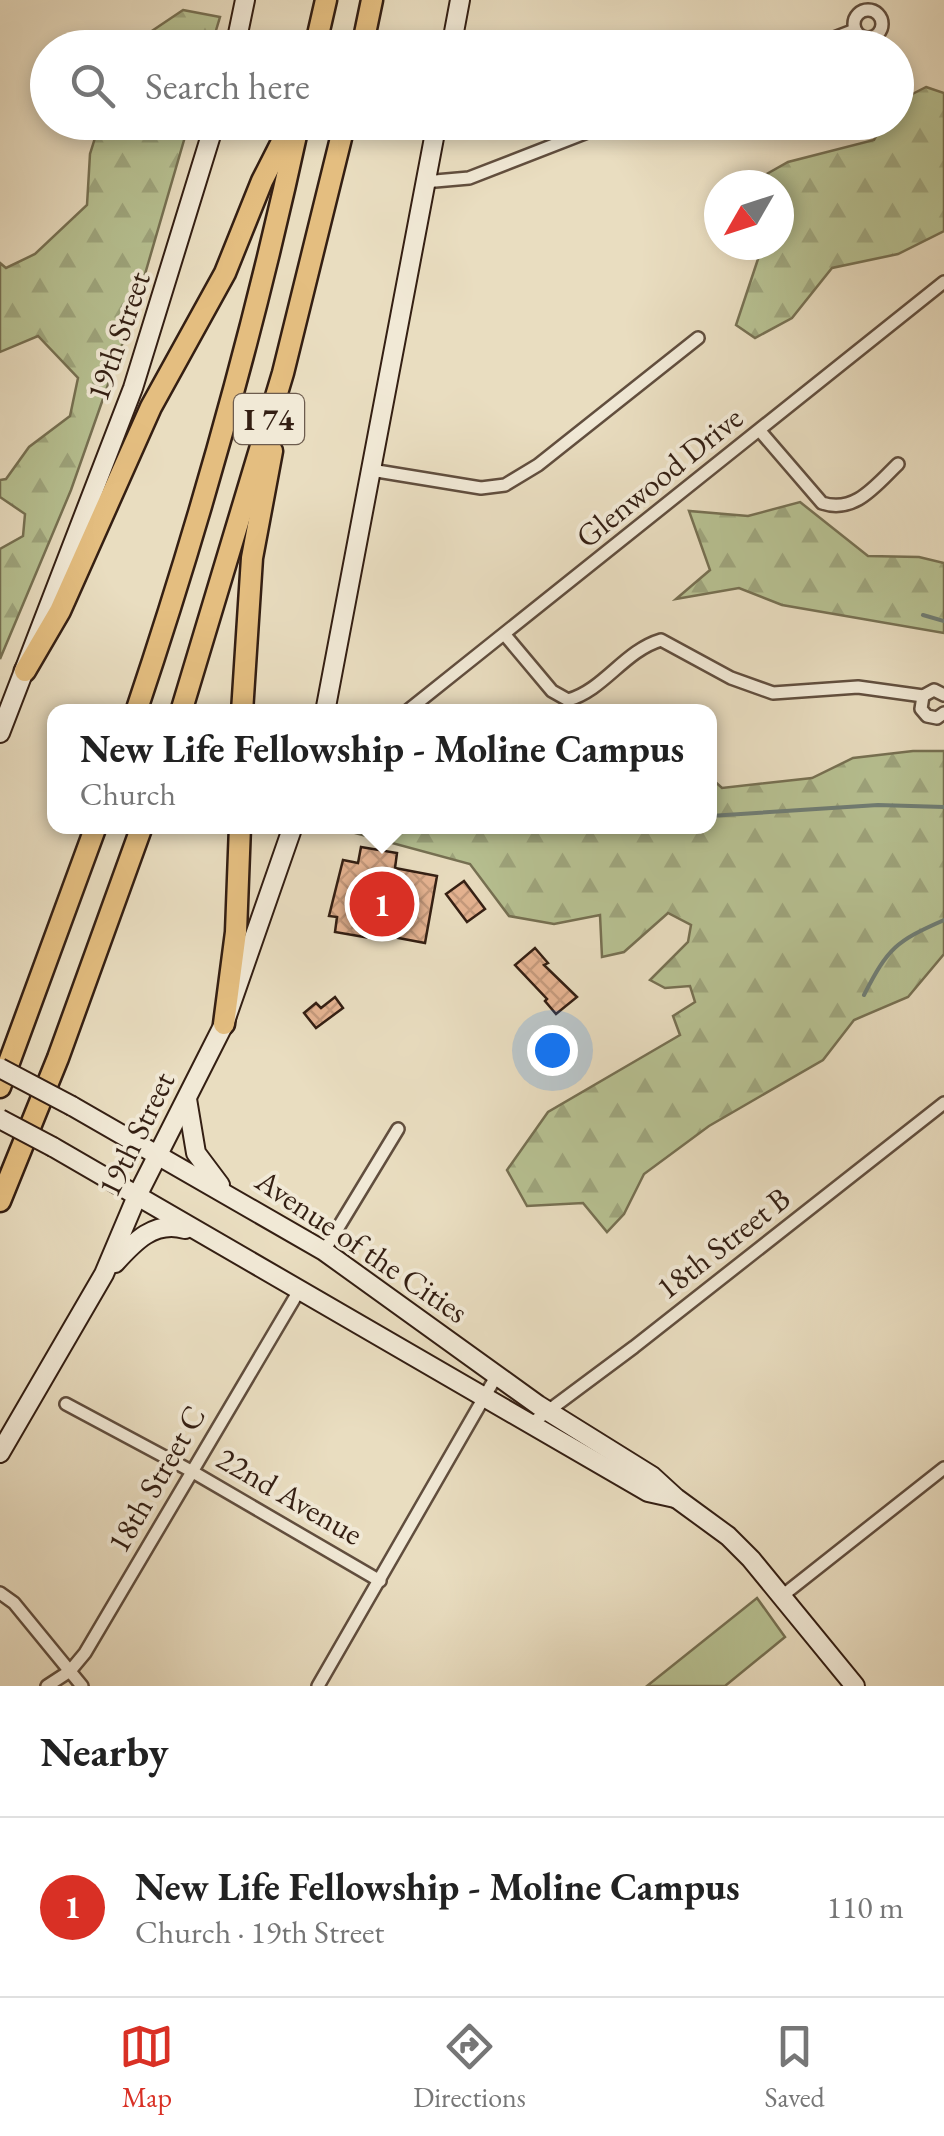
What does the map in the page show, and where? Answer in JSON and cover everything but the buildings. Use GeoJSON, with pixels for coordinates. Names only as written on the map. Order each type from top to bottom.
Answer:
{"type":"FeatureCollection","features":[{"type":"Feature","properties":{"kind":"highway"},"geometry":{"type":"LineString","coordinates":[[319,30],[326,0]]}},
{"type":"Feature","properties":{"kind":"highway"},"geometry":{"type":"LineString","coordinates":[[366,30],[372,0]]}},
{"type":"Feature","properties":{"kind":"highway"},"geometry":{"type":"LineString","coordinates":[[25,672],[60,612],[151,407],[225,274],[262,181],[285,140]]}},
{"type":"Feature","properties":{"kind":"highway","name":"I 74"},"geometry":{"type":"LineString","coordinates":[[138,704],[273,243],[292,140]]}},
{"type":"Feature","properties":{"kind":"highway","name":"I 74"},"geometry":{"type":"LineString","coordinates":[[183,704],[289,348],[341,140]]}},
{"type":"Feature","properties":{"kind":"highway"},"geometry":{"type":"LineString","coordinates":[[243,704],[252,558],[289,348]]}},
{"type":"Feature","properties":{"kind":"highway"},"geometry":{"type":"LineString","coordinates":[[0,1086],[93,834]]}},
{"type":"Feature","properties":{"kind":"highway"},"geometry":{"type":"LineString","coordinates":[[0,1201],[58,1058],[139,834]]}},
{"type":"Feature","properties":{"kind":"highway"},"geometry":{"type":"LineString","coordinates":[[224,1024],[236,932],[240,834]]}},
{"type":"Feature","properties":{"kind":"main road"},"geometry":{"type":"LineString","coordinates":[[238,30],[245,0]]}},
{"type":"Feature","properties":{"kind":"main road"},"geometry":{"type":"LineString","coordinates":[[455,30],[460,0]]}},
{"type":"Feature","properties":{"kind":"main road","name":"19th Street"},"geometry":{"type":"LineString","coordinates":[[0,733],[133,388],[209,140]]}},
{"type":"Feature","properties":{"kind":"main road"},"geometry":{"type":"LineString","coordinates":[[327,704],[432,140]]}},
{"type":"Feature","properties":{"kind":"main road","name":"19th Street"},"geometry":{"type":"LineString","coordinates":[[0,1453],[104,1274],[137,1196],[224,1024],[290,834]]}},
{"type":"Feature","properties":{"kind":"main road","name":"Avenue of the Cities"},"geometry":{"type":"LineString","coordinates":[[0,1068],[226,1192],[324,1251],[548,1411],[652,1476],[728,1536],[854,1686]]}},
{"type":"Feature","properties":{"kind":"main road"},"geometry":{"type":"LineString","coordinates":[[187,1098],[196,1153],[226,1192]]}},
{"type":"Feature","properties":{"kind":"main road","name":"Avenue of the Cities"},"geometry":{"type":"LineString","coordinates":[[0,1119],[648,1492],[676,1498]]}},
{"type":"Feature","properties":{"kind":"main road"},"geometry":{"type":"LineString","coordinates":[[104,1274],[147,1232],[176,1226],[207,1236]]}},
{"type":"Feature","properties":{"kind":"street"},"geometry":{"type":"LineString","coordinates":[[424,182],[468,178],[566,140]]}},
{"type":"Feature","properties":{"kind":"street","name":"Glenwood Drive"},"geometry":{"type":"LineString","coordinates":[[416,704],[944,282]]}},
{"type":"Feature","properties":{"kind":"street"},"geometry":{"type":"LineString","coordinates":[[371,470],[481,488],[513,482],[698,338]]}},
{"type":"Feature","properties":{"kind":"street"},"geometry":{"type":"LineString","coordinates":[[760,432],[822,503],[834,507],[854,503],[898,464]]}},
{"type":"Feature","properties":{"kind":"street"},"geometry":{"type":"LineString","coordinates":[[505,635],[552,691],[568,700],[594,688],[632,653],[661,640],[730,678],[773,694],[858,687],[923,696],[934,690],[944,695]]}},
{"type":"Feature","properties":{"kind":"street"},"geometry":{"type":"LineString","coordinates":[[923,696],[920,704],[924,713],[932,718],[944,714]]}},
{"type":"Feature","properties":{"kind":"street","name":"18th Street B"},"geometry":{"type":"LineString","coordinates":[[532,1424],[944,1102]]}},
{"type":"Feature","properties":{"kind":"street"},"geometry":{"type":"LineString","coordinates":[[324,1251],[398,1129]]}},
{"type":"Feature","properties":{"kind":"street","name":"18th Street C"},"geometry":{"type":"LineString","coordinates":[[48,1686],[70,1671],[86,1653],[300,1289]]}},
{"type":"Feature","properties":{"kind":"street"},"geometry":{"type":"LineString","coordinates":[[318,1686],[498,1375]]}},
{"type":"Feature","properties":{"kind":"street","name":"22nd Avenue"},"geometry":{"type":"LineString","coordinates":[[66,1404],[380,1580]]}},
{"type":"Feature","properties":{"kind":"street"},"geometry":{"type":"LineString","coordinates":[[782,1596],[944,1468]]}},
{"type":"Feature","properties":{"kind":"street"},"geometry":{"type":"LineString","coordinates":[[0,1593],[14,1604],[82,1686]]}},
{"type":"Feature","properties":{"kind":"green space"},"geometry":{"type":"Polygon","coordinates":[[[183,10],[220,17],[216,30],[153,30],[183,10]]]}},
{"type":"Feature","properties":{"kind":"green space"},"geometry":{"type":"Polygon","coordinates":[[[926,87],[944,93],[944,231],[898,254],[832,268],[792,318],[755,338],[736,325],[758,260],[794,260],[794,170],[774,170],[788,162],[874,140],[914,140],[914,93],[926,87]]]}},
{"type":"Feature","properties":{"kind":"green space"},"geometry":{"type":"Polygon","coordinates":[[[94,140],[184,140],[136,305],[71,490],[0,659],[0,549],[23,536],[25,514],[0,497],[0,480],[6,479],[29,447],[70,416],[78,378],[38,336],[0,352],[0,263],[6,268],[35,254],[87,205],[94,140]]]}},
{"type":"Feature","properties":{"kind":"green space"},"geometry":{"type":"Polygon","coordinates":[[[800,502],[868,556],[919,557],[944,563],[944,633],[782,605],[739,588],[676,599],[710,570],[689,511],[748,516],[800,502]]]}},
{"type":"Feature","properties":{"kind":"green space"},"geometry":{"type":"Polygon","coordinates":[[[944,751],[944,954],[908,997],[854,1020],[823,1060],[709,1126],[644,1174],[624,1214],[607,1232],[583,1203],[527,1206],[507,1170],[548,1112],[680,1035],[673,1016],[695,1002],[690,986],[665,988],[650,980],[688,942],[691,925],[668,913],[624,952],[602,957],[600,915],[554,924],[509,916],[470,864],[359,834],[717,834],[717,783],[722,788],[812,778],[853,758],[944,751]]]}},
{"type":"Feature","properties":{"kind":"green space"},"geometry":{"type":"Polygon","coordinates":[[[757,1598],[785,1637],[725,1686],[647,1686],[757,1598]]]}},
{"type":"Feature","properties":{"kind":"waterway"},"geometry":{"type":"LineString","coordinates":[[923,615],[944,621]]}},
{"type":"Feature","properties":{"kind":"waterway"},"geometry":{"type":"LineString","coordinates":[[717,816],[878,805],[944,807]]}},
{"type":"Feature","properties":{"kind":"waterway"},"geometry":{"type":"LineString","coordinates":[[864,995],[895,948],[944,920]]}},
{"type":"Feature","properties":{"kind":"place","name":"New Life Fellowship - Moline Campus"},"geometry":{"type":"Point","coordinates":[382,904]}}]}
